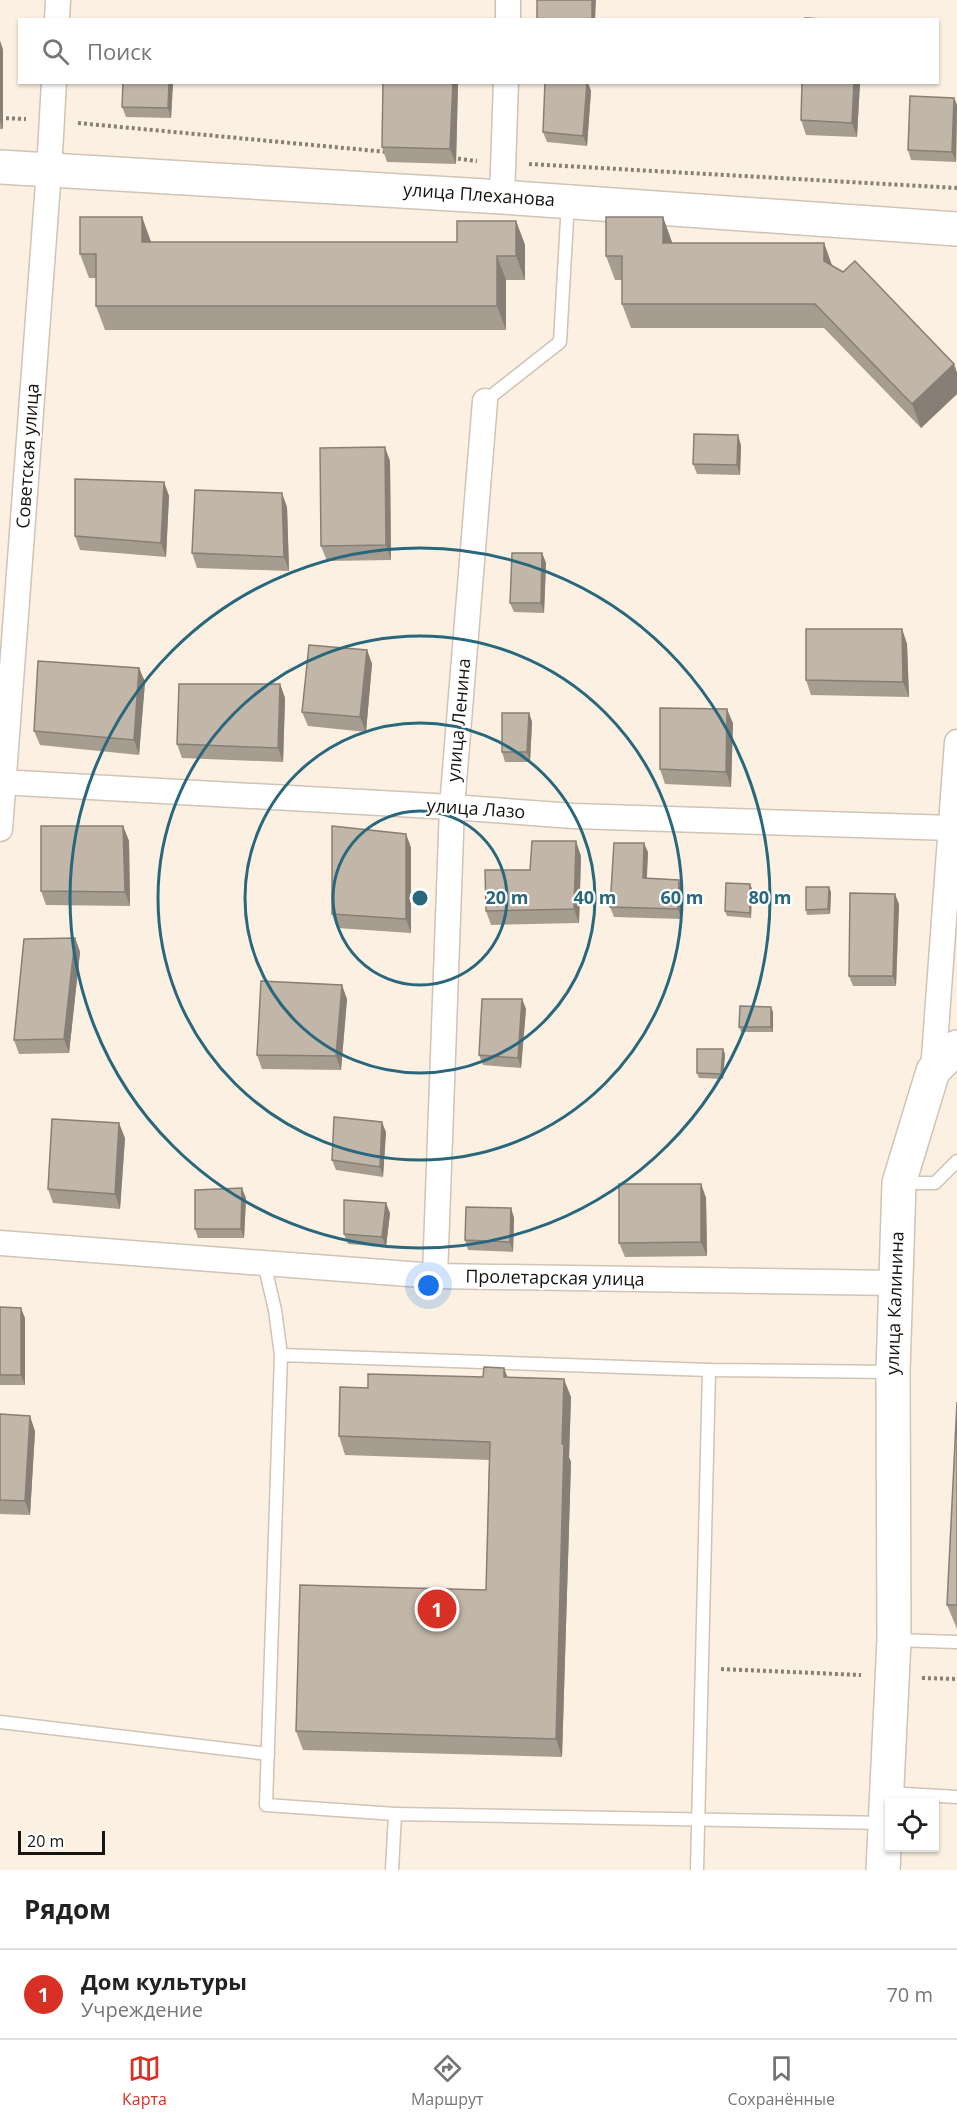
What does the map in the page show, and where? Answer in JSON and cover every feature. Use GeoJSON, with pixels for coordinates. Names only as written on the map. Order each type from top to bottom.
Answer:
{"type":"FeatureCollection","features":[{"type":"Feature","properties":{"kind":"street"},"geometry":{"type":"LineString","coordinates":[[57,18],[58,0]]}},
{"type":"Feature","properties":{"kind":"street"},"geometry":{"type":"LineString","coordinates":[[508,0],[508,18]]}},
{"type":"Feature","properties":{"kind":"street","name":"Советская улица"},"geometry":{"type":"LineString","coordinates":[[0,829],[50,170],[54,84]]}},
{"type":"Feature","properties":{"kind":"street"},"geometry":{"type":"LineString","coordinates":[[502,197],[506,84]]}},
{"type":"Feature","properties":{"kind":"street","name":"улица Плеханова"},"geometry":{"type":"LineString","coordinates":[[0,167],[568,201],[957,229]]}},
{"type":"Feature","properties":{"kind":"street","name":"улица Ленина"},"geometry":{"type":"LineString","coordinates":[[435,1276],[452,807],[484,401]]}},
{"type":"Feature","properties":{"kind":"street","name":"улица Калинина"},"geometry":{"type":"LineString","coordinates":[[886,1798],[894,1640],[893,1372],[899,1183],[933,1071],[957,742]]}},
{"type":"Feature","properties":{"kind":"street","name":"улица Лазо"},"geometry":{"type":"LineString","coordinates":[[2,782],[573,816],[952,828]]}},
{"type":"Feature","properties":{"kind":"street"},"geometry":{"type":"LineString","coordinates":[[933,1071],[957,1047]]}},
{"type":"Feature","properties":{"kind":"street","name":"Пролетарская улица"},"geometry":{"type":"LineString","coordinates":[[0,1243],[435,1276],[896,1283]]}},
{"type":"Feature","properties":{"kind":"street","name":"улица Калинина"},"geometry":{"type":"LineString","coordinates":[[883,1870],[885,1829]]}},
{"type":"Feature","properties":{"kind":"lane","name":"улица Ленина"},"geometry":{"type":"LineString","coordinates":[[484,401],[560,342],[568,201]]}},
{"type":"Feature","properties":{"kind":"lane"},"geometry":{"type":"LineString","coordinates":[[899,1183],[935,1183],[957,1161]]}},
{"type":"Feature","properties":{"kind":"lane"},"geometry":{"type":"LineString","coordinates":[[264,1263],[275,1311],[281,1355],[266,1805],[395,1814],[699,1819],[885,1808]]}},
{"type":"Feature","properties":{"kind":"lane"},"geometry":{"type":"LineString","coordinates":[[281,1355],[708,1370],[893,1372]]}},
{"type":"Feature","properties":{"kind":"lane"},"geometry":{"type":"LineString","coordinates":[[697,1870],[708,1370]]}},
{"type":"Feature","properties":{"kind":"lane"},"geometry":{"type":"LineString","coordinates":[[894,1640],[957,1642]]}},
{"type":"Feature","properties":{"kind":"lane"},"geometry":{"type":"LineString","coordinates":[[0,1722],[268,1754]]}},
{"type":"Feature","properties":{"kind":"lane"},"geometry":{"type":"LineString","coordinates":[[939,1800],[957,1797]]}},
{"type":"Feature","properties":{"kind":"lane"},"geometry":{"type":"LineString","coordinates":[[392,1870],[395,1814]]}},
{"type":"Feature","properties":{"kind":"path"},"geometry":{"type":"LineString","coordinates":[[702,1668],[862,1675]]}},
{"type":"Feature","properties":{"kind":"path"},"geometry":{"type":"LineString","coordinates":[[915,1678],[957,1679]]}},
{"type":"Feature","properties":{"kind":"building"},"geometry":{"type":"Polygon","coordinates":[[[537,0],[592,0],[592,18],[537,18],[537,0]]]}},
{"type":"Feature","properties":{"kind":"building"},"geometry":{"type":"Polygon","coordinates":[[[123,84],[169,84],[168,108],[122,107],[123,84]]]}},
{"type":"Feature","properties":{"kind":"building"},"geometry":{"type":"Polygon","coordinates":[[[383,84],[453,84],[450,149],[382,147],[383,84]]]}},
{"type":"Feature","properties":{"kind":"building"},"geometry":{"type":"Polygon","coordinates":[[[545,84],[587,84],[583,136],[543,132],[545,84]]]}},
{"type":"Feature","properties":{"kind":"building"},"geometry":{"type":"Polygon","coordinates":[[[802,84],[854,84],[852,123],[801,120],[802,84]]]}},
{"type":"Feature","properties":{"kind":"building"},"geometry":{"type":"Polygon","coordinates":[[[910,96],[954,98],[952,152],[908,150],[910,96]]]}},
{"type":"Feature","properties":{"kind":"building"},"geometry":{"type":"Polygon","coordinates":[[[80,217],[142,217],[142,242],[457,242],[457,221],[516,221],[516,256],[497,256],[497,306],[96,306],[96,254],[80,254],[80,217]]]}},
{"type":"Feature","properties":{"kind":"building"},"geometry":{"type":"Polygon","coordinates":[[[606,217],[663,217],[663,243],[824,243],[824,261],[843,272],[855,261],[954,364],[912,404],[815,304],[622,304],[622,256],[606,256],[606,217]]]}},
{"type":"Feature","properties":{"kind":"building"},"geometry":{"type":"Polygon","coordinates":[[[694,434],[738,435],[737,465],[693,464],[694,434]]]}},
{"type":"Feature","properties":{"kind":"building"},"geometry":{"type":"Polygon","coordinates":[[[385,447],[386,545],[321,546],[320,448],[385,447]]]}},
{"type":"Feature","properties":{"kind":"building"},"geometry":{"type":"Polygon","coordinates":[[[75,479],[164,482],[161,543],[75,536],[75,479]]]}},
{"type":"Feature","properties":{"kind":"building"},"geometry":{"type":"Polygon","coordinates":[[[195,490],[282,493],[284,557],[192,553],[195,490]]]}},
{"type":"Feature","properties":{"kind":"building"},"geometry":{"type":"Polygon","coordinates":[[[512,553],[542,553],[541,603],[510,603],[512,553]]]}},
{"type":"Feature","properties":{"kind":"building"},"geometry":{"type":"Polygon","coordinates":[[[806,629],[902,629],[903,682],[806,680],[806,629]]]}},
{"type":"Feature","properties":{"kind":"building"},"geometry":{"type":"Polygon","coordinates":[[[309,645],[367,650],[360,717],[302,712],[309,645]]]}},
{"type":"Feature","properties":{"kind":"building"},"geometry":{"type":"Polygon","coordinates":[[[38,661],[139,668],[134,740],[34,731],[38,661]]]}},
{"type":"Feature","properties":{"kind":"building"},"geometry":{"type":"Polygon","coordinates":[[[179,684],[280,684],[278,748],[177,744],[179,684]]]}},
{"type":"Feature","properties":{"kind":"building"},"geometry":{"type":"Polygon","coordinates":[[[660,708],[727,709],[726,772],[660,769],[660,708]]]}},
{"type":"Feature","properties":{"kind":"building"},"geometry":{"type":"Polygon","coordinates":[[[502,713],[529,713],[527,752],[502,752],[502,713]]]}},
{"type":"Feature","properties":{"kind":"building"},"geometry":{"type":"Polygon","coordinates":[[[41,826],[123,826],[125,892],[41,891],[41,826]]]}},
{"type":"Feature","properties":{"kind":"building"},"geometry":{"type":"Polygon","coordinates":[[[332,826],[406,834],[406,919],[332,914],[332,826]]]}},
{"type":"Feature","properties":{"kind":"building"},"geometry":{"type":"Polygon","coordinates":[[[532,841],[576,841],[574,909],[486,911],[485,870],[530,870],[532,841]]]}},
{"type":"Feature","properties":{"kind":"building"},"geometry":{"type":"Polygon","coordinates":[[[614,843],[644,843],[643,878],[679,880],[678,909],[610,907],[614,843]]]}},
{"type":"Feature","properties":{"kind":"building"},"geometry":{"type":"Polygon","coordinates":[[[726,883],[750,884],[750,913],[725,911],[726,883]]]}},
{"type":"Feature","properties":{"kind":"building"},"geometry":{"type":"Polygon","coordinates":[[[806,887],[829,887],[828,909],[806,910],[806,887]]]}},
{"type":"Feature","properties":{"kind":"building"},"geometry":{"type":"Polygon","coordinates":[[[850,893],[895,894],[893,976],[849,976],[850,893]]]}},
{"type":"Feature","properties":{"kind":"building"},"geometry":{"type":"Polygon","coordinates":[[[75,938],[64,1039],[14,1040],[24,939],[75,938]]]}},
{"type":"Feature","properties":{"kind":"building"},"geometry":{"type":"Polygon","coordinates":[[[261,981],[342,985],[336,1056],[257,1055],[261,981]]]}},
{"type":"Feature","properties":{"kind":"building"},"geometry":{"type":"Polygon","coordinates":[[[482,999],[522,999],[518,1058],[479,1055],[482,999]]]}},
{"type":"Feature","properties":{"kind":"building"},"geometry":{"type":"Polygon","coordinates":[[[740,1006],[771,1007],[771,1027],[739,1027],[740,1006]]]}},
{"type":"Feature","properties":{"kind":"building"},"geometry":{"type":"Polygon","coordinates":[[[697,1049],[723,1049],[721,1074],[697,1073],[697,1049]]]}},
{"type":"Feature","properties":{"kind":"building"},"geometry":{"type":"Polygon","coordinates":[[[334,1117],[382,1122],[380,1167],[332,1160],[334,1117]]]}},
{"type":"Feature","properties":{"kind":"building"},"geometry":{"type":"Polygon","coordinates":[[[52,1119],[119,1123],[115,1194],[48,1189],[52,1119]]]}},
{"type":"Feature","properties":{"kind":"building"},"geometry":{"type":"Polygon","coordinates":[[[619,1184],[701,1184],[701,1242],[619,1243],[619,1184]]]}},
{"type":"Feature","properties":{"kind":"building"},"geometry":{"type":"Polygon","coordinates":[[[242,1188],[241,1229],[195,1229],[195,1190],[242,1188]]]}},
{"type":"Feature","properties":{"kind":"building"},"geometry":{"type":"Polygon","coordinates":[[[344,1200],[386,1203],[382,1237],[344,1234],[344,1200]]]}},
{"type":"Feature","properties":{"kind":"building"},"geometry":{"type":"Polygon","coordinates":[[[466,1207],[511,1208],[510,1242],[465,1240],[466,1207]]]}},
{"type":"Feature","properties":{"kind":"building"},"geometry":{"type":"Polygon","coordinates":[[[0,1307],[21,1308],[21,1375],[0,1375],[0,1307]]]}},
{"type":"Feature","properties":{"kind":"building"},"geometry":{"type":"Polygon","coordinates":[[[484,1367],[504,1368],[504,1377],[564,1379],[556,1739],[296,1731],[300,1585],[486,1590],[490,1442],[339,1436],[340,1387],[368,1388],[368,1374],[483,1377],[484,1367]]]}},
{"type":"Feature","properties":{"kind":"building"},"geometry":{"type":"Polygon","coordinates":[[[957,1402],[957,1605],[947,1605],[957,1402]]]}},
{"type":"Feature","properties":{"kind":"building"},"geometry":{"type":"Polygon","coordinates":[[[0,1414],[30,1416],[25,1501],[0,1500],[0,1414]]]}},
{"type":"Feature","properties":{"kind":"place","name":"Дом культуры"},"geometry":{"type":"Point","coordinates":[437,1609]}}]}
